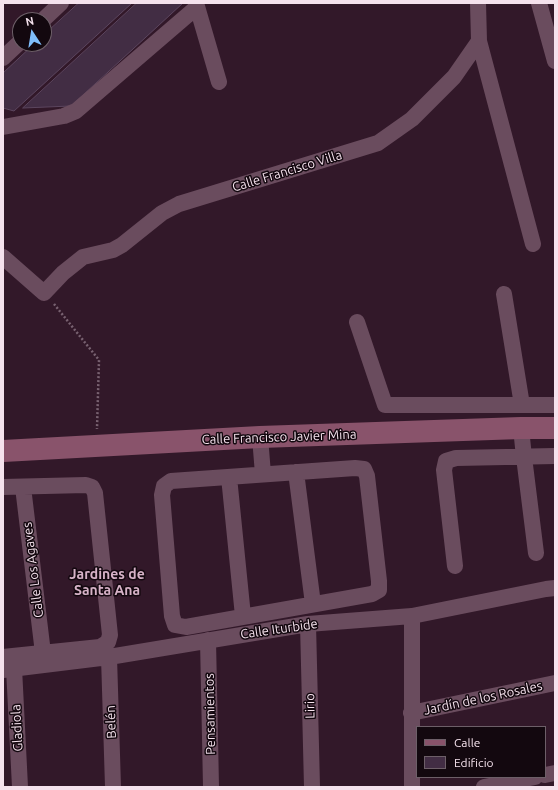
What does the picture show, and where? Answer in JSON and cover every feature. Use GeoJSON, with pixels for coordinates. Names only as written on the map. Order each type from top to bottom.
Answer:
{"type":"FeatureCollection","features":[{"type":"Feature","properties":{"kind":"street"},"geometry":{"type":"LineString","coordinates":[[51,12],[61,3]]}},
{"type":"Feature","properties":{"kind":"street"},"geometry":{"type":"LineString","coordinates":[[478,3],[479,41],[533,244]]}},
{"type":"Feature","properties":{"kind":"street"},"geometry":{"type":"LineString","coordinates":[[539,3],[555,61]]}},
{"type":"Feature","properties":{"kind":"street"},"geometry":{"type":"LineString","coordinates":[[3,127],[64,116],[76,111],[197,5],[219,82]]}},
{"type":"Feature","properties":{"kind":"street","name":"Calle Francisco Villa"},"geometry":{"type":"LineString","coordinates":[[44,293],[63,273],[84,257],[113,250],[122,245],[162,213],[179,204],[378,143],[412,119],[454,77],[479,41]]}},
{"type":"Feature","properties":{"kind":"street"},"geometry":{"type":"LineString","coordinates":[[3,58],[12,50]]}},
{"type":"Feature","properties":{"kind":"street"},"geometry":{"type":"LineString","coordinates":[[3,257],[44,293]]}},
{"type":"Feature","properties":{"kind":"street"},"geometry":{"type":"LineString","coordinates":[[504,294],[522,405]]}},
{"type":"Feature","properties":{"kind":"street"},"geometry":{"type":"LineString","coordinates":[[357,322],[385,405],[555,405]]}},
{"type":"Feature","properties":{"kind":"street"},"geometry":{"type":"LineString","coordinates":[[522,428],[524,457],[536,553]]}},
{"type":"Feature","properties":{"kind":"street","name":"Calle Francisco Javier Mina"},"geometry":{"type":"LineString","coordinates":[[3,451],[260,437],[555,428]]}},
{"type":"Feature","properties":{"kind":"street"},"geometry":{"type":"LineString","coordinates":[[260,437],[263,474]]}},
{"type":"Feature","properties":{"kind":"street"},"geometry":{"type":"LineString","coordinates":[[455,566],[444,470],[446,462],[456,458],[555,456]]}},
{"type":"Feature","properties":{"kind":"street"},"geometry":{"type":"LineString","coordinates":[[355,468],[364,469],[367,476],[379,590],[372,594],[186,627],[175,625],[172,616],[162,495],[164,486],[171,481],[263,474],[355,468]]}},
{"type":"Feature","properties":{"kind":"street"},"geometry":{"type":"LineString","coordinates":[[296,472],[313,604]]}},
{"type":"Feature","properties":{"kind":"street"},"geometry":{"type":"LineString","coordinates":[[229,477],[244,616]]}},
{"type":"Feature","properties":{"kind":"street"},"geometry":{"type":"LineString","coordinates":[[3,487],[86,485],[92,487],[95,493],[110,634],[108,650],[100,647],[3,657]]}},
{"type":"Feature","properties":{"kind":"street","name":"Calle Los Agaves"},"geometry":{"type":"LineString","coordinates":[[23,487],[43,653]]}},
{"type":"Feature","properties":{"kind":"street","name":"Calle Iturbide"},"geometry":{"type":"LineString","coordinates":[[9,669],[108,650],[208,640],[308,624],[412,616],[555,588]]}},
{"type":"Feature","properties":{"kind":"street"},"geometry":{"type":"LineString","coordinates":[[412,616],[412,787]]}},
{"type":"Feature","properties":{"kind":"street","name":"Lirio"},"geometry":{"type":"LineString","coordinates":[[308,624],[312,787]]}},
{"type":"Feature","properties":{"kind":"street","name":"Pensamientos"},"geometry":{"type":"LineString","coordinates":[[208,640],[211,787]]}},
{"type":"Feature","properties":{"kind":"street","name":"Belén"},"geometry":{"type":"LineString","coordinates":[[108,650],[113,787]]}},
{"type":"Feature","properties":{"kind":"street","name":"Gladiola"},"geometry":{"type":"LineString","coordinates":[[9,669],[20,787]]}},
{"type":"Feature","properties":{"kind":"street","name":"Jardín de los Rosales"},"geometry":{"type":"LineString","coordinates":[[411,713],[555,683]]}},
{"type":"Feature","properties":{"kind":"street"},"geometry":{"type":"LineString","coordinates":[[484,787],[530,778]]}},
{"type":"Feature","properties":{"kind":"path"},"geometry":{"type":"LineString","coordinates":[[44,293],[99,360],[96,446]]}},
{"type":"Feature","properties":{"kind":"building"},"geometry":{"type":"Polygon","coordinates":[[[79,3],[132,3],[14,111],[3,108],[3,73],[25,52],[52,52],[52,28],[79,3]]]}},
{"type":"Feature","properties":{"kind":"building"},"geometry":{"type":"Polygon","coordinates":[[[137,3],[183,3],[71,106],[23,108],[137,3]]]}},
{"type":"Feature","properties":{"kind":"district","name":"Jardines de Santa Ana"},"geometry":{"type":"Point","coordinates":[107,582]}}]}
